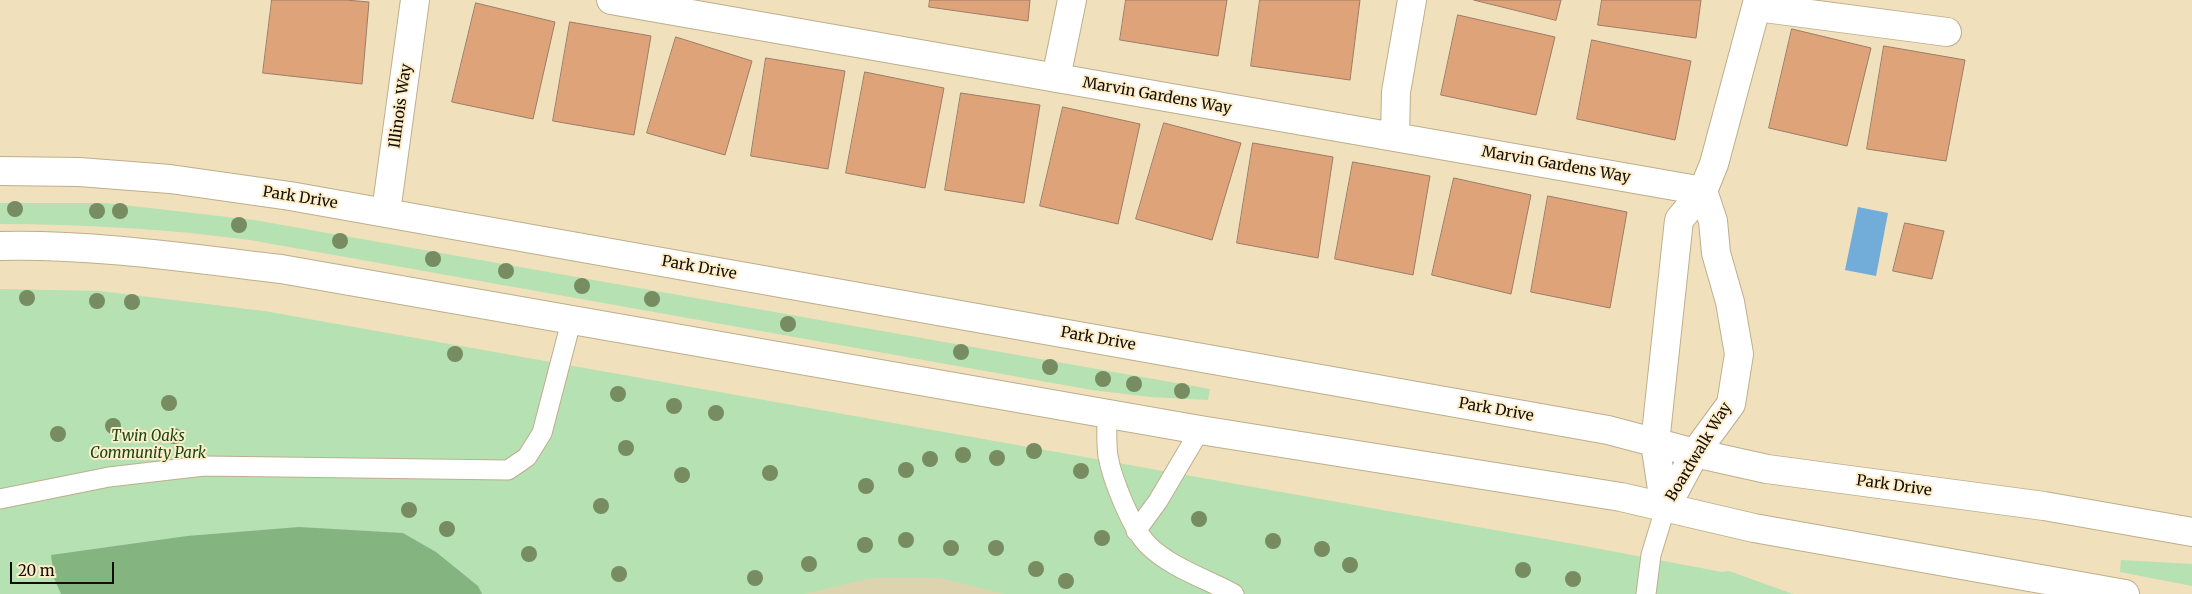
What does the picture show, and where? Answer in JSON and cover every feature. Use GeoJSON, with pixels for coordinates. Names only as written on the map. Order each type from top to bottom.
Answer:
{"type":"FeatureCollection","features":[{"type":"Feature","properties":{"kind":"main road","name":"Illinois Way"},"geometry":{"type":"LineString","coordinates":[[386,212],[415,0]]}},
{"type":"Feature","properties":{"kind":"main road","name":"Marvin Gardens Way"},"geometry":{"type":"LineString","coordinates":[[611,0],[739,11],[1056,78],[1703,191]]}},
{"type":"Feature","properties":{"kind":"main road"},"geometry":{"type":"LineString","coordinates":[[1056,78],[1072,0]]}},
{"type":"Feature","properties":{"kind":"main road"},"geometry":{"type":"LineString","coordinates":[[1395,137],[1396,92],[1412,0]]}},
{"type":"Feature","properties":{"kind":"main road"},"geometry":{"type":"LineString","coordinates":[[1758,3],[1947,32]]}},
{"type":"Feature","properties":{"kind":"main road","name":"Boardwalk Way"},"geometry":{"type":"LineString","coordinates":[[1665,509],[1655,443],[1679,220],[1703,191],[1714,164],[1758,3]]}},
{"type":"Feature","properties":{"kind":"main road","name":"Park Drive"},"geometry":{"type":"LineString","coordinates":[[0,171],[79,172],[170,179],[386,212],[1608,430],[1695,453],[1767,469],[2044,506],[2192,532]]}},
{"type":"Feature","properties":{"kind":"main road","name":"Boardwalk Way"},"geometry":{"type":"LineString","coordinates":[[1665,509],[1695,453],[1731,404],[1739,354],[1730,302],[1716,253],[1713,221],[1703,191]]}},
{"type":"Feature","properties":{"kind":"main road"},"geometry":{"type":"LineString","coordinates":[[0,246],[141,252],[281,269],[572,318],[1200,430],[1621,497],[1665,509],[1754,528],[2124,594]]}},
{"type":"Feature","properties":{"kind":"lane"},"geometry":{"type":"LineString","coordinates":[[0,499],[109,477],[204,466],[508,470],[527,457],[542,433],[572,318]]}},
{"type":"Feature","properties":{"kind":"lane"},"geometry":{"type":"LineString","coordinates":[[1107,414],[1108,456],[1126,510],[1136,531],[1149,546],[1172,562],[1234,594]]}},
{"type":"Feature","properties":{"kind":"lane"},"geometry":{"type":"LineString","coordinates":[[1136,531],[1158,502],[1200,430]]}},
{"type":"Feature","properties":{"kind":"lane"},"geometry":{"type":"LineString","coordinates":[[1646,594],[1651,555],[1665,509]]}},
{"type":"Feature","properties":{"kind":"green space"},"geometry":{"type":"Polygon","coordinates":[[[0,203],[106,203],[254,220],[1210,389],[1208,400],[1151,397],[1092,390],[250,240],[125,228],[0,224],[0,203]]]}},
{"type":"Feature","properties":{"kind":"green space","name":"Twin Oaks Community Park"},"geometry":{"type":"Polygon","coordinates":[[[0,289],[100,291],[264,311],[1722,572],[1729,571],[1793,594],[0,594],[0,289]]]}},
{"type":"Feature","properties":{"kind":"green space"},"geometry":{"type":"Polygon","coordinates":[[[299,527],[403,533],[436,552],[478,586],[482,594],[61,594],[54,578],[51,555],[187,536],[299,527]]]}},
{"type":"Feature","properties":{"kind":"green space"},"geometry":{"type":"Polygon","coordinates":[[[2121,560],[2192,564],[2192,586],[2120,572],[2121,560]]]}},
{"type":"Feature","properties":{"kind":"sand"},"geometry":{"type":"Polygon","coordinates":[[[871,578],[940,578],[1004,594],[804,594],[871,578]]]}},
{"type":"Feature","properties":{"kind":"water"},"geometry":{"type":"Polygon","coordinates":[[[1858,207],[1888,213],[1876,276],[1845,270],[1858,207]]]}},
{"type":"Feature","properties":{"kind":"building"},"geometry":{"type":"Polygon","coordinates":[[[272,0],[346,0],[369,2],[362,84],[263,73],[272,0]]]}},
{"type":"Feature","properties":{"kind":"building"},"geometry":{"type":"Polygon","coordinates":[[[930,0],[1030,0],[1028,21],[929,7],[930,0]]]}},
{"type":"Feature","properties":{"kind":"building"},"geometry":{"type":"Polygon","coordinates":[[[1126,0],[1227,0],[1218,56],[1120,40],[1126,0]]]}},
{"type":"Feature","properties":{"kind":"building"},"geometry":{"type":"Polygon","coordinates":[[[1260,0],[1360,0],[1350,80],[1251,66],[1260,0]]]}},
{"type":"Feature","properties":{"kind":"building"},"geometry":{"type":"Polygon","coordinates":[[[1474,0],[1561,0],[1556,20],[1474,0]]]}},
{"type":"Feature","properties":{"kind":"building"},"geometry":{"type":"Polygon","coordinates":[[[1602,0],[1701,0],[1696,38],[1598,25],[1602,0]]]}},
{"type":"Feature","properties":{"kind":"building"},"geometry":{"type":"Polygon","coordinates":[[[476,3],[555,22],[533,119],[452,102],[476,3]]]}},
{"type":"Feature","properties":{"kind":"building"},"geometry":{"type":"Polygon","coordinates":[[[1458,15],[1555,37],[1536,115],[1441,95],[1458,15]]]}},
{"type":"Feature","properties":{"kind":"building"},"geometry":{"type":"Polygon","coordinates":[[[570,22],[651,36],[634,135],[553,121],[570,22]]]}},
{"type":"Feature","properties":{"kind":"building"},"geometry":{"type":"Polygon","coordinates":[[[1792,29],[1871,48],[1847,146],[1769,128],[1792,29]]]}},
{"type":"Feature","properties":{"kind":"building"},"geometry":{"type":"Polygon","coordinates":[[[676,37],[752,61],[725,155],[647,133],[676,37]]]}},
{"type":"Feature","properties":{"kind":"building"},"geometry":{"type":"Polygon","coordinates":[[[1592,40],[1691,61],[1675,140],[1577,119],[1592,40]]]}},
{"type":"Feature","properties":{"kind":"building"},"geometry":{"type":"Polygon","coordinates":[[[1884,46],[1965,60],[1946,161],[1867,149],[1884,46]]]}},
{"type":"Feature","properties":{"kind":"building"},"geometry":{"type":"Polygon","coordinates":[[[766,58],[845,71],[828,169],[751,156],[766,58]]]}},
{"type":"Feature","properties":{"kind":"building"},"geometry":{"type":"Polygon","coordinates":[[[865,72],[944,88],[925,188],[846,173],[865,72]]]}},
{"type":"Feature","properties":{"kind":"building"},"geometry":{"type":"Polygon","coordinates":[[[961,93],[1040,105],[1024,203],[945,190],[961,93]]]}},
{"type":"Feature","properties":{"kind":"building"},"geometry":{"type":"Polygon","coordinates":[[[1063,107],[1140,124],[1118,224],[1040,206],[1063,107]]]}},
{"type":"Feature","properties":{"kind":"building"},"geometry":{"type":"Polygon","coordinates":[[[1164,123],[1241,143],[1212,240],[1136,219],[1164,123]]]}},
{"type":"Feature","properties":{"kind":"building"},"geometry":{"type":"Polygon","coordinates":[[[1253,143],[1333,157],[1318,258],[1237,243],[1253,143]]]}},
{"type":"Feature","properties":{"kind":"building"},"geometry":{"type":"Polygon","coordinates":[[[1353,162],[1430,176],[1413,275],[1335,259],[1353,162]]]}},
{"type":"Feature","properties":{"kind":"building"},"geometry":{"type":"Polygon","coordinates":[[[1454,178],[1531,195],[1511,294],[1432,275],[1454,178]]]}},
{"type":"Feature","properties":{"kind":"building"},"geometry":{"type":"Polygon","coordinates":[[[1548,196],[1627,212],[1610,308],[1531,292],[1548,196]]]}},
{"type":"Feature","properties":{"kind":"building"},"geometry":{"type":"Polygon","coordinates":[[[1905,223],[1944,231],[1932,279],[1893,271],[1905,223]]]}}]}
